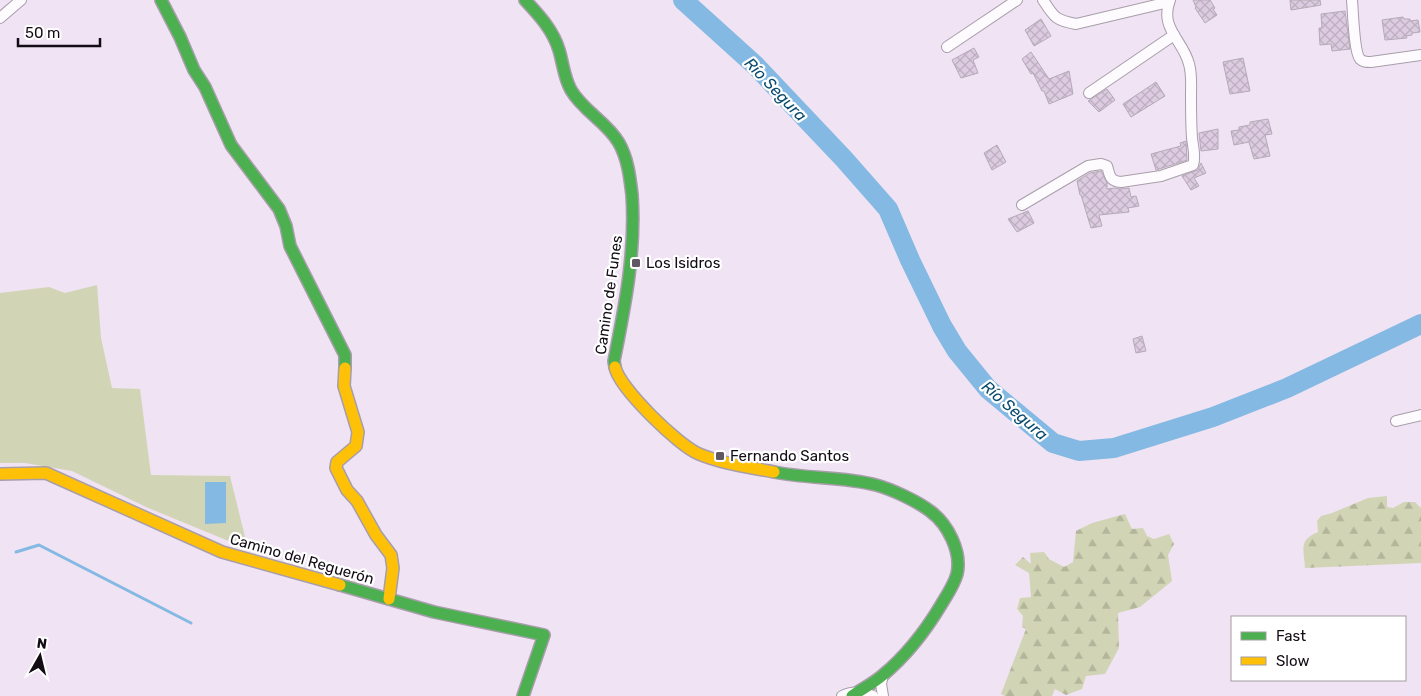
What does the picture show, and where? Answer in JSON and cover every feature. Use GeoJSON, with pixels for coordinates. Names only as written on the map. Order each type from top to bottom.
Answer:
{"type":"FeatureCollection","features":[{"type":"Feature","properties":{"kind":"street"},"geometry":{"type":"LineString","coordinates":[[0,18],[21,0]]}},
{"type":"Feature","properties":{"kind":"street"},"geometry":{"type":"LineString","coordinates":[[161,0],[194,70],[205,87],[231,145],[279,209],[286,226],[290,246],[346,355],[344,386],[358,432],[356,446],[338,462],[336,468],[347,490],[358,501],[376,535],[391,555],[393,568],[389,599]]}},
{"type":"Feature","properties":{"kind":"street","name":"Camino de Funes"},"geometry":{"type":"LineString","coordinates":[[525,0],[550,29],[558,48],[569,87],[578,101],[618,141],[625,156],[629,172],[633,233],[630,266],[614,360],[616,372],[624,386],[666,430],[697,453],[778,473],[841,479],[876,486],[916,502],[931,511],[947,528],[956,549],[958,562],[957,573],[952,587],[929,625],[905,654],[883,675],[855,694]]}},
{"type":"Feature","properties":{"kind":"street"},"geometry":{"type":"LineString","coordinates":[[947,47],[1017,0]]}},
{"type":"Feature","properties":{"kind":"street"},"geometry":{"type":"LineString","coordinates":[[1043,0],[1054,17],[1076,24],[1170,1]]}},
{"type":"Feature","properties":{"kind":"street"},"geometry":{"type":"LineString","coordinates":[[1352,0],[1357,50],[1360,60],[1371,62],[1421,55]]}},
{"type":"Feature","properties":{"kind":"street"},"geometry":{"type":"LineString","coordinates":[[1022,205],[1074,174],[1095,164],[1107,166],[1111,178],[1116,182],[1161,176],[1193,165],[1195,160],[1191,128],[1190,65],[1167,21],[1167,8],[1170,1]]}},
{"type":"Feature","properties":{"kind":"street"},"geometry":{"type":"LineString","coordinates":[[1089,93],[1174,35]]}},
{"type":"Feature","properties":{"kind":"street"},"geometry":{"type":"LineString","coordinates":[[1396,421],[1421,415]]}},
{"type":"Feature","properties":{"kind":"street","name":"Camino del Reguerón"},"geometry":{"type":"LineString","coordinates":[[0,474],[46,473],[222,552],[434,612],[544,635],[523,696]]}},
{"type":"Feature","properties":{"kind":"street"},"geometry":{"type":"LineString","coordinates":[[883,675],[881,684],[883,696]]}},
{"type":"Feature","properties":{"kind":"street"},"geometry":{"type":"LineString","coordinates":[[842,696],[846,694],[873,696]]}},
{"type":"Feature","properties":{"kind":"green space"},"geometry":{"type":"Polygon","coordinates":[[[97,285],[101,338],[112,388],[140,389],[151,475],[230,476],[248,549],[146,507],[72,471],[25,463],[0,463],[0,293],[49,287],[65,293],[97,285]]]}},
{"type":"Feature","properties":{"kind":"green space"},"geometry":{"type":"Polygon","coordinates":[[[1387,496],[1387,507],[1393,508],[1404,502],[1415,502],[1421,508],[1421,563],[1305,568],[1303,550],[1305,542],[1307,538],[1318,532],[1317,521],[1321,516],[1368,498],[1387,496]]]}},
{"type":"Feature","properties":{"kind":"green space"},"geometry":{"type":"Polygon","coordinates":[[[1125,514],[1132,529],[1143,528],[1147,536],[1154,539],[1169,534],[1174,544],[1168,555],[1172,581],[1140,607],[1118,613],[1119,648],[1105,674],[1086,676],[1082,689],[1066,695],[1055,689],[1052,696],[1005,696],[1001,694],[1026,629],[1022,627],[1023,616],[1017,609],[1020,598],[1031,597],[1029,573],[1015,565],[1023,557],[1031,564],[1030,553],[1044,552],[1049,559],[1064,567],[1073,562],[1076,531],[1092,523],[1125,514]]]}},
{"type":"Feature","properties":{"kind":"water"},"geometry":{"type":"Polygon","coordinates":[[[205,482],[226,482],[226,523],[205,524],[205,482]]]}},
{"type":"Feature","properties":{"kind":"building"},"geometry":{"type":"Polygon","coordinates":[[[1193,0],[1210,0],[1217,15],[1205,23],[1195,8],[1193,0]]]}},
{"type":"Feature","properties":{"kind":"building"},"geometry":{"type":"Polygon","coordinates":[[[1290,0],[1320,0],[1321,5],[1291,10],[1290,0]]]}},
{"type":"Feature","properties":{"kind":"building"},"geometry":{"type":"Polygon","coordinates":[[[1345,11],[1350,49],[1332,51],[1331,44],[1320,45],[1319,28],[1322,28],[1321,14],[1345,11]]]}},
{"type":"Feature","properties":{"kind":"building"},"geometry":{"type":"Polygon","coordinates":[[[1403,17],[1404,19],[1410,19],[1410,21],[1418,20],[1420,32],[1412,33],[1412,35],[1406,36],[1407,38],[1385,40],[1382,20],[1403,17]]]}},
{"type":"Feature","properties":{"kind":"building"},"geometry":{"type":"Polygon","coordinates":[[[1041,19],[1051,36],[1034,46],[1025,30],[1041,19]]]}},
{"type":"Feature","properties":{"kind":"building"},"geometry":{"type":"Polygon","coordinates":[[[974,48],[979,57],[973,60],[978,73],[961,78],[952,60],[974,48]]]}},
{"type":"Feature","properties":{"kind":"building"},"geometry":{"type":"Polygon","coordinates":[[[1031,52],[1049,79],[1069,71],[1073,94],[1049,104],[1044,91],[1042,91],[1033,73],[1031,74],[1022,59],[1031,52]]]}},
{"type":"Feature","properties":{"kind":"building"},"geometry":{"type":"Polygon","coordinates":[[[1243,58],[1250,91],[1230,94],[1223,62],[1243,58]]]}},
{"type":"Feature","properties":{"kind":"building"},"geometry":{"type":"Polygon","coordinates":[[[1156,82],[1165,96],[1131,117],[1123,104],[1156,82]]]}},
{"type":"Feature","properties":{"kind":"building"},"geometry":{"type":"Polygon","coordinates":[[[1107,89],[1115,100],[1099,112],[1088,101],[1107,89]]]}},
{"type":"Feature","properties":{"kind":"building"},"geometry":{"type":"Polygon","coordinates":[[[1268,119],[1272,134],[1265,135],[1270,156],[1254,159],[1249,142],[1234,145],[1231,131],[1250,125],[1250,122],[1268,119]]]}},
{"type":"Feature","properties":{"kind":"building"},"geometry":{"type":"Polygon","coordinates":[[[1218,129],[1218,149],[1201,151],[1199,133],[1218,129]]]}},
{"type":"Feature","properties":{"kind":"building"},"geometry":{"type":"Polygon","coordinates":[[[1186,141],[1187,160],[1156,170],[1151,154],[1181,146],[1180,143],[1186,141]]]}},
{"type":"Feature","properties":{"kind":"building"},"geometry":{"type":"Polygon","coordinates":[[[997,145],[1006,162],[992,170],[984,153],[997,145]]]}},
{"type":"Feature","properties":{"kind":"building"},"geometry":{"type":"Polygon","coordinates":[[[1201,163],[1206,173],[1194,178],[1199,186],[1191,190],[1182,176],[1198,170],[1201,163]]]}},
{"type":"Feature","properties":{"kind":"building"},"geometry":{"type":"Polygon","coordinates":[[[1101,171],[1107,183],[1107,189],[1129,188],[1131,197],[1136,196],[1139,206],[1128,208],[1129,212],[1099,215],[1102,226],[1091,228],[1077,181],[1090,173],[1101,171]]]}},
{"type":"Feature","properties":{"kind":"building"},"geometry":{"type":"Polygon","coordinates":[[[1028,211],[1034,223],[1017,232],[1008,219],[1028,211]]]}},
{"type":"Feature","properties":{"kind":"building"},"geometry":{"type":"Polygon","coordinates":[[[1142,336],[1146,351],[1136,353],[1133,339],[1142,336]]]}},
{"type":"Feature","properties":{"kind":"waterway","name":"Río Segura"},"geometry":{"type":"LineString","coordinates":[[683,0],[756,66],[844,159],[888,209],[942,326],[957,351],[988,389],[1053,443],[1079,451],[1114,448],[1213,417],[1287,388],[1421,324]]}},
{"type":"Feature","properties":{"kind":"waterway"},"geometry":{"type":"LineString","coordinates":[[16,552],[39,545],[191,623]]}},
{"type":"Feature","properties":{"kind":"traffic: fast"},"geometry":{"type":"LineString","coordinates":[[161,0],[194,70],[205,87],[231,145],[279,209],[286,226],[290,246],[345,355],[345,368]]}},
{"type":"Feature","properties":{"kind":"traffic: fast"},"geometry":{"type":"LineString","coordinates":[[525,0],[553,36],[571,90],[582,104],[614,136],[627,162],[633,216],[631,258],[626,299],[614,361],[615,367]]}},
{"type":"Feature","properties":{"kind":"traffic: fast"},"geometry":{"type":"LineString","coordinates":[[774,472],[863,482],[896,492],[930,511],[943,523],[952,539],[958,566],[956,578],[929,624],[908,651],[892,667],[876,681],[852,696]]}},
{"type":"Feature","properties":{"kind":"traffic: fast"},"geometry":{"type":"LineString","coordinates":[[340,585],[434,612],[544,635],[523,696]]}},
{"type":"Feature","properties":{"kind":"traffic: slow"},"geometry":{"type":"LineString","coordinates":[[615,367],[619,376],[638,402],[690,449],[717,460],[774,472]]}},
{"type":"Feature","properties":{"kind":"traffic: slow"},"geometry":{"type":"LineString","coordinates":[[345,368],[344,386],[358,432],[356,446],[337,462],[336,468],[347,490],[357,501],[376,535],[391,555],[393,568],[389,599]]}},
{"type":"Feature","properties":{"kind":"traffic: slow"},"geometry":{"type":"LineString","coordinates":[[0,474],[46,473],[222,552],[340,585]]}},
{"type":"Feature","properties":{"kind":"place","name":"Los Isidros"},"geometry":{"type":"Point","coordinates":[636,263]}},
{"type":"Feature","properties":{"kind":"place","name":"Fernando Santos"},"geometry":{"type":"Point","coordinates":[720,456]}}]}
